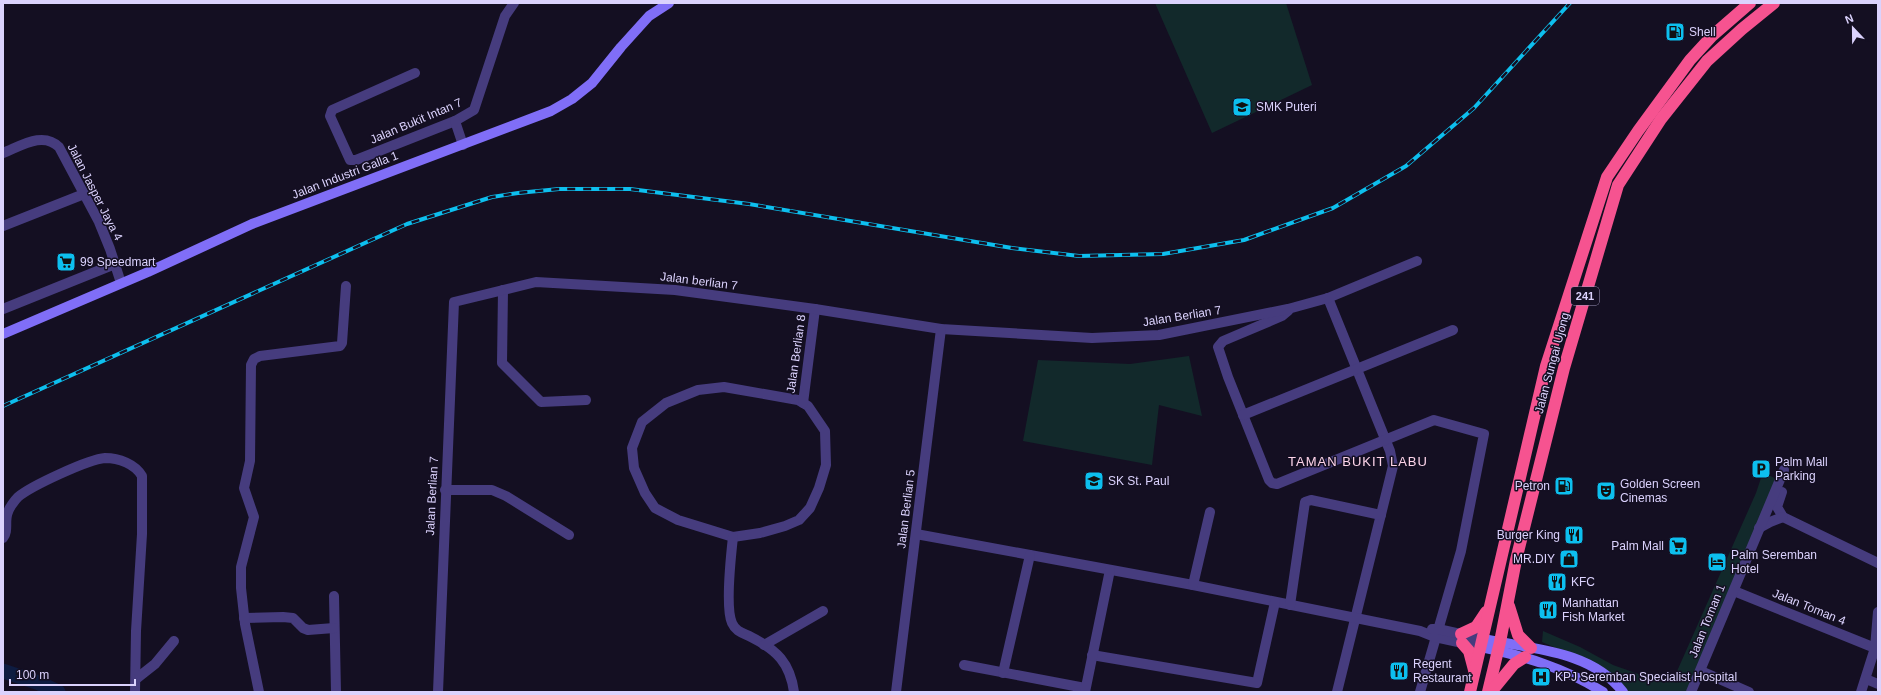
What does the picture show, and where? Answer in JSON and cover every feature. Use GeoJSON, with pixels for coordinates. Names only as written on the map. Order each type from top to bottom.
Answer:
{"type":"FeatureCollection","features":[{"type":"Feature","properties":{"kind":"highway","name":"Jalan Sungai Ujong"},"geometry":{"type":"LineString","coordinates":[[1470,692],[1546,366],[1608,177],[1638,131],[1690,60],[1712,36],[1750,3]]}},
{"type":"Feature","properties":{"kind":"highway","name":"Jalan Sungai Ujong"},"geometry":{"type":"LineString","coordinates":[[1488,692],[1499,646],[1516,560],[1564,368],[1618,185],[1661,119],[1707,61],[1742,29],[1774,3]]}},
{"type":"Feature","properties":{"kind":"highway"},"geometry":{"type":"LineString","coordinates":[[1491,692],[1514,664],[1528,652],[1516,630],[1508,603]]}},
{"type":"Feature","properties":{"kind":"highway"},"geometry":{"type":"LineString","coordinates":[[1475,673],[1469,651],[1462,638],[1476,627],[1490,607]]}},
{"type":"Feature","properties":{"kind":"main road","name":"Jalan Industri Galla 1"},"geometry":{"type":"LineString","coordinates":[[3,334],[122,283],[252,224],[537,118],[572,99],[592,83],[621,47],[649,16],[669,3]]}},
{"type":"Feature","properties":{"kind":"main road"},"geometry":{"type":"LineString","coordinates":[[1482,643],[1528,652],[1565,655],[1597,668],[1616,682],[1623,692]]}},
{"type":"Feature","properties":{"kind":"main road"},"geometry":{"type":"LineString","coordinates":[[1528,652],[1603,692]]}},
{"type":"Feature","properties":{"kind":"street","name":"Jalan Bukit Intan 7"},"geometry":{"type":"LineString","coordinates":[[415,73],[332,110],[330,116],[350,160],[356,160],[455,121],[474,110],[505,16],[514,3]]}},
{"type":"Feature","properties":{"kind":"street"},"geometry":{"type":"LineString","coordinates":[[455,121],[463,145]]}},
{"type":"Feature","properties":{"kind":"street","name":"Jalan Jasper Jaya 4"},"geometry":{"type":"LineString","coordinates":[[3,153],[35,140],[43,139],[50,140],[59,147],[100,222],[122,283]]}},
{"type":"Feature","properties":{"kind":"street"},"geometry":{"type":"LineString","coordinates":[[3,226],[84,194]]}},
{"type":"Feature","properties":{"kind":"street","name":"Jalan Berlian 7"},"geometry":{"type":"LineString","coordinates":[[941,329],[1092,338],[1159,335],[1288,309],[1328,298],[1417,261]]}},
{"type":"Feature","properties":{"kind":"street"},"geometry":{"type":"LineString","coordinates":[[3,309],[115,264]]}},
{"type":"Feature","properties":{"kind":"street","name":"Jalan berlian 7"},"geometry":{"type":"LineString","coordinates":[[454,302],[536,282],[675,290],[815,309],[941,329]]}},
{"type":"Feature","properties":{"kind":"street"},"geometry":{"type":"LineString","coordinates":[[259,692],[244,618],[241,566],[254,517],[244,488],[250,461],[251,365],[254,360],[260,356],[340,346],[342,343],[346,286]]}},
{"type":"Feature","properties":{"kind":"street"},"geometry":{"type":"LineString","coordinates":[[503,290],[502,363],[541,402],[586,400]]}},
{"type":"Feature","properties":{"kind":"street"},"geometry":{"type":"LineString","coordinates":[[1328,298],[1385,438],[1390,451],[1393,466],[1338,692]]}},
{"type":"Feature","properties":{"kind":"street","name":"Jalan Berlian 7"},"geometry":{"type":"LineString","coordinates":[[438,692],[445,490],[454,302]]}},
{"type":"Feature","properties":{"kind":"street","name":"Jalan Berlian 8"},"geometry":{"type":"LineString","coordinates":[[803,403],[815,309]]}},
{"type":"Feature","properties":{"kind":"street"},"geometry":{"type":"LineString","coordinates":[[1288,309],[1288,312],[1282,316],[1223,341],[1218,347],[1243,415],[1269,480],[1272,483],[1277,484],[1385,438],[1434,420],[1484,434],[1461,551],[1420,692]]}},
{"type":"Feature","properties":{"kind":"street","name":"Jalan Berlian 5"},"geometry":{"type":"LineString","coordinates":[[896,692],[941,329]]}},
{"type":"Feature","properties":{"kind":"street"},"geometry":{"type":"LineString","coordinates":[[1243,415],[1453,330]]}},
{"type":"Feature","properties":{"kind":"street","name":"Jalan Berlian 8"},"geometry":{"type":"LineString","coordinates":[[724,387],[798,400],[808,406],[825,431],[826,466],[819,488],[810,508],[799,520],[785,526],[760,533],[732,536],[678,520],[655,508],[645,493],[634,468],[632,448],[642,422],[666,403],[704,389],[724,387]]}},
{"type":"Feature","properties":{"kind":"street"},"geometry":{"type":"LineString","coordinates":[[3,538],[6,534],[8,512],[18,497],[50,478],[78,466],[104,458],[126,462],[140,472],[142,476],[142,534],[136,631],[135,692]]}},
{"type":"Feature","properties":{"kind":"street","name":"Jalan Toman 1"},"geometry":{"type":"LineString","coordinates":[[1691,692],[1759,528],[1787,471],[1777,504],[1777,509],[1783,517]]}},
{"type":"Feature","properties":{"kind":"street"},"geometry":{"type":"LineString","coordinates":[[445,490],[492,490],[506,496],[569,535]]}},
{"type":"Feature","properties":{"kind":"street"},"geometry":{"type":"LineString","coordinates":[[1290,605],[1305,502],[1311,500],[1381,515]]}},
{"type":"Feature","properties":{"kind":"street"},"geometry":{"type":"LineString","coordinates":[[1193,586],[1210,512]]}},
{"type":"Feature","properties":{"kind":"street"},"geometry":{"type":"LineString","coordinates":[[1759,528],[1783,517],[1878,563]]}},
{"type":"Feature","properties":{"kind":"street"},"geometry":{"type":"LineString","coordinates":[[916,534],[1110,570],[1482,643]]}},
{"type":"Feature","properties":{"kind":"street"},"geometry":{"type":"LineString","coordinates":[[732,536],[728,597],[731,622],[738,631],[752,637],[781,656],[792,677],[794,692]]}},
{"type":"Feature","properties":{"kind":"street"},"geometry":{"type":"LineString","coordinates":[[1003,673],[1030,555]]}},
{"type":"Feature","properties":{"kind":"street"},"geometry":{"type":"LineString","coordinates":[[964,666],[1085,690],[1110,570]]}},
{"type":"Feature","properties":{"kind":"street","name":"Jalan Toman 4"},"geometry":{"type":"LineString","coordinates":[[1734,591],[1875,648]]}},
{"type":"Feature","properties":{"kind":"street"},"geometry":{"type":"LineString","coordinates":[[334,596],[336,692]]}},
{"type":"Feature","properties":{"kind":"street"},"geometry":{"type":"LineString","coordinates":[[1092,656],[1257,683],[1274,602]]}},
{"type":"Feature","properties":{"kind":"street"},"geometry":{"type":"LineString","coordinates":[[764,645],[823,611]]}},
{"type":"Feature","properties":{"kind":"street"},"geometry":{"type":"LineString","coordinates":[[1861,692],[1875,648],[1878,612]]}},
{"type":"Feature","properties":{"kind":"street"},"geometry":{"type":"LineString","coordinates":[[244,618],[293,618],[303,628],[308,630],[334,628]]}},
{"type":"Feature","properties":{"kind":"street"},"geometry":{"type":"LineString","coordinates":[[136,680],[155,664],[174,641]]}},
{"type":"Feature","properties":{"kind":"street"},"geometry":{"type":"LineString","coordinates":[[1701,671],[1749,692]]}},
{"type":"Feature","properties":{"kind":"street"},"geometry":{"type":"LineString","coordinates":[[1866,679],[1878,684]]}},
{"type":"Feature","properties":{"kind":"green space"},"geometry":{"type":"Polygon","coordinates":[[[1155,3],[1286,3],[1312,85],[1212,133],[1155,3]]]}},
{"type":"Feature","properties":{"kind":"green space"},"geometry":{"type":"Polygon","coordinates":[[[1189,356],[1202,416],[1159,405],[1152,465],[1023,441],[1038,360],[1130,364],[1189,356]]]}},
{"type":"Feature","properties":{"kind":"green space"},"geometry":{"type":"Polygon","coordinates":[[[1763,472],[1778,480],[1716,630],[1686,692],[1625,692],[1596,665],[1542,642],[1543,631],[1580,647],[1613,665],[1664,683],[1674,678],[1756,493],[1763,472]]]}},
{"type":"Feature","properties":{"kind":"waterway"},"geometry":{"type":"LineString","coordinates":[[3,671],[39,683],[58,692]]}},
{"type":"Feature","properties":{"kind":"railway"},"geometry":{"type":"LineString","coordinates":[[3,406],[407,224],[492,197],[518,193],[559,189],[630,189],[749,204],[1012,248],[1079,256],[1163,254],[1244,240],[1333,208],[1406,166],[1474,108],[1570,3]]}},
{"type":"Feature","properties":{"kind":"place","name":"Shell"},"geometry":{"type":"Point","coordinates":[1675,32]}},
{"type":"Feature","properties":{"kind":"place","name":"SMK Puteri"},"geometry":{"type":"Point","coordinates":[1242,107]}},
{"type":"Feature","properties":{"kind":"place","name":"99 Speedmart"},"geometry":{"type":"Point","coordinates":[66,262]}},
{"type":"Feature","properties":{"kind":"place","name":"Palm Mall Parking"},"geometry":{"type":"Point","coordinates":[1761,469]}},
{"type":"Feature","properties":{"kind":"place","name":"SK St. Paul"},"geometry":{"type":"Point","coordinates":[1094,481]}},
{"type":"Feature","properties":{"kind":"place","name":"Petron"},"geometry":{"type":"Point","coordinates":[1564,486]}},
{"type":"Feature","properties":{"kind":"place","name":"Golden Screen Cinemas"},"geometry":{"type":"Point","coordinates":[1606,491]}},
{"type":"Feature","properties":{"kind":"place","name":"Burger King"},"geometry":{"type":"Point","coordinates":[1574,535]}},
{"type":"Feature","properties":{"kind":"place","name":"Palm Mall"},"geometry":{"type":"Point","coordinates":[1678,546]}},
{"type":"Feature","properties":{"kind":"place","name":"MR.DIY"},"geometry":{"type":"Point","coordinates":[1569,559]}},
{"type":"Feature","properties":{"kind":"place","name":"Palm Seremban Hotel"},"geometry":{"type":"Point","coordinates":[1717,562]}},
{"type":"Feature","properties":{"kind":"place","name":"KFC"},"geometry":{"type":"Point","coordinates":[1557,582]}},
{"type":"Feature","properties":{"kind":"place","name":"Manhattan Fish Market"},"geometry":{"type":"Point","coordinates":[1548,610]}},
{"type":"Feature","properties":{"kind":"place","name":"Regent Restaurant"},"geometry":{"type":"Point","coordinates":[1399,671]}},
{"type":"Feature","properties":{"kind":"place","name":"KPJ Seremban Specialist Hospital"},"geometry":{"type":"Point","coordinates":[1541,677]}},
{"type":"Feature","properties":{"kind":"district","name":"TAMAN BUKIT LABU"},"geometry":{"type":"Point","coordinates":[1358,461]}}]}
